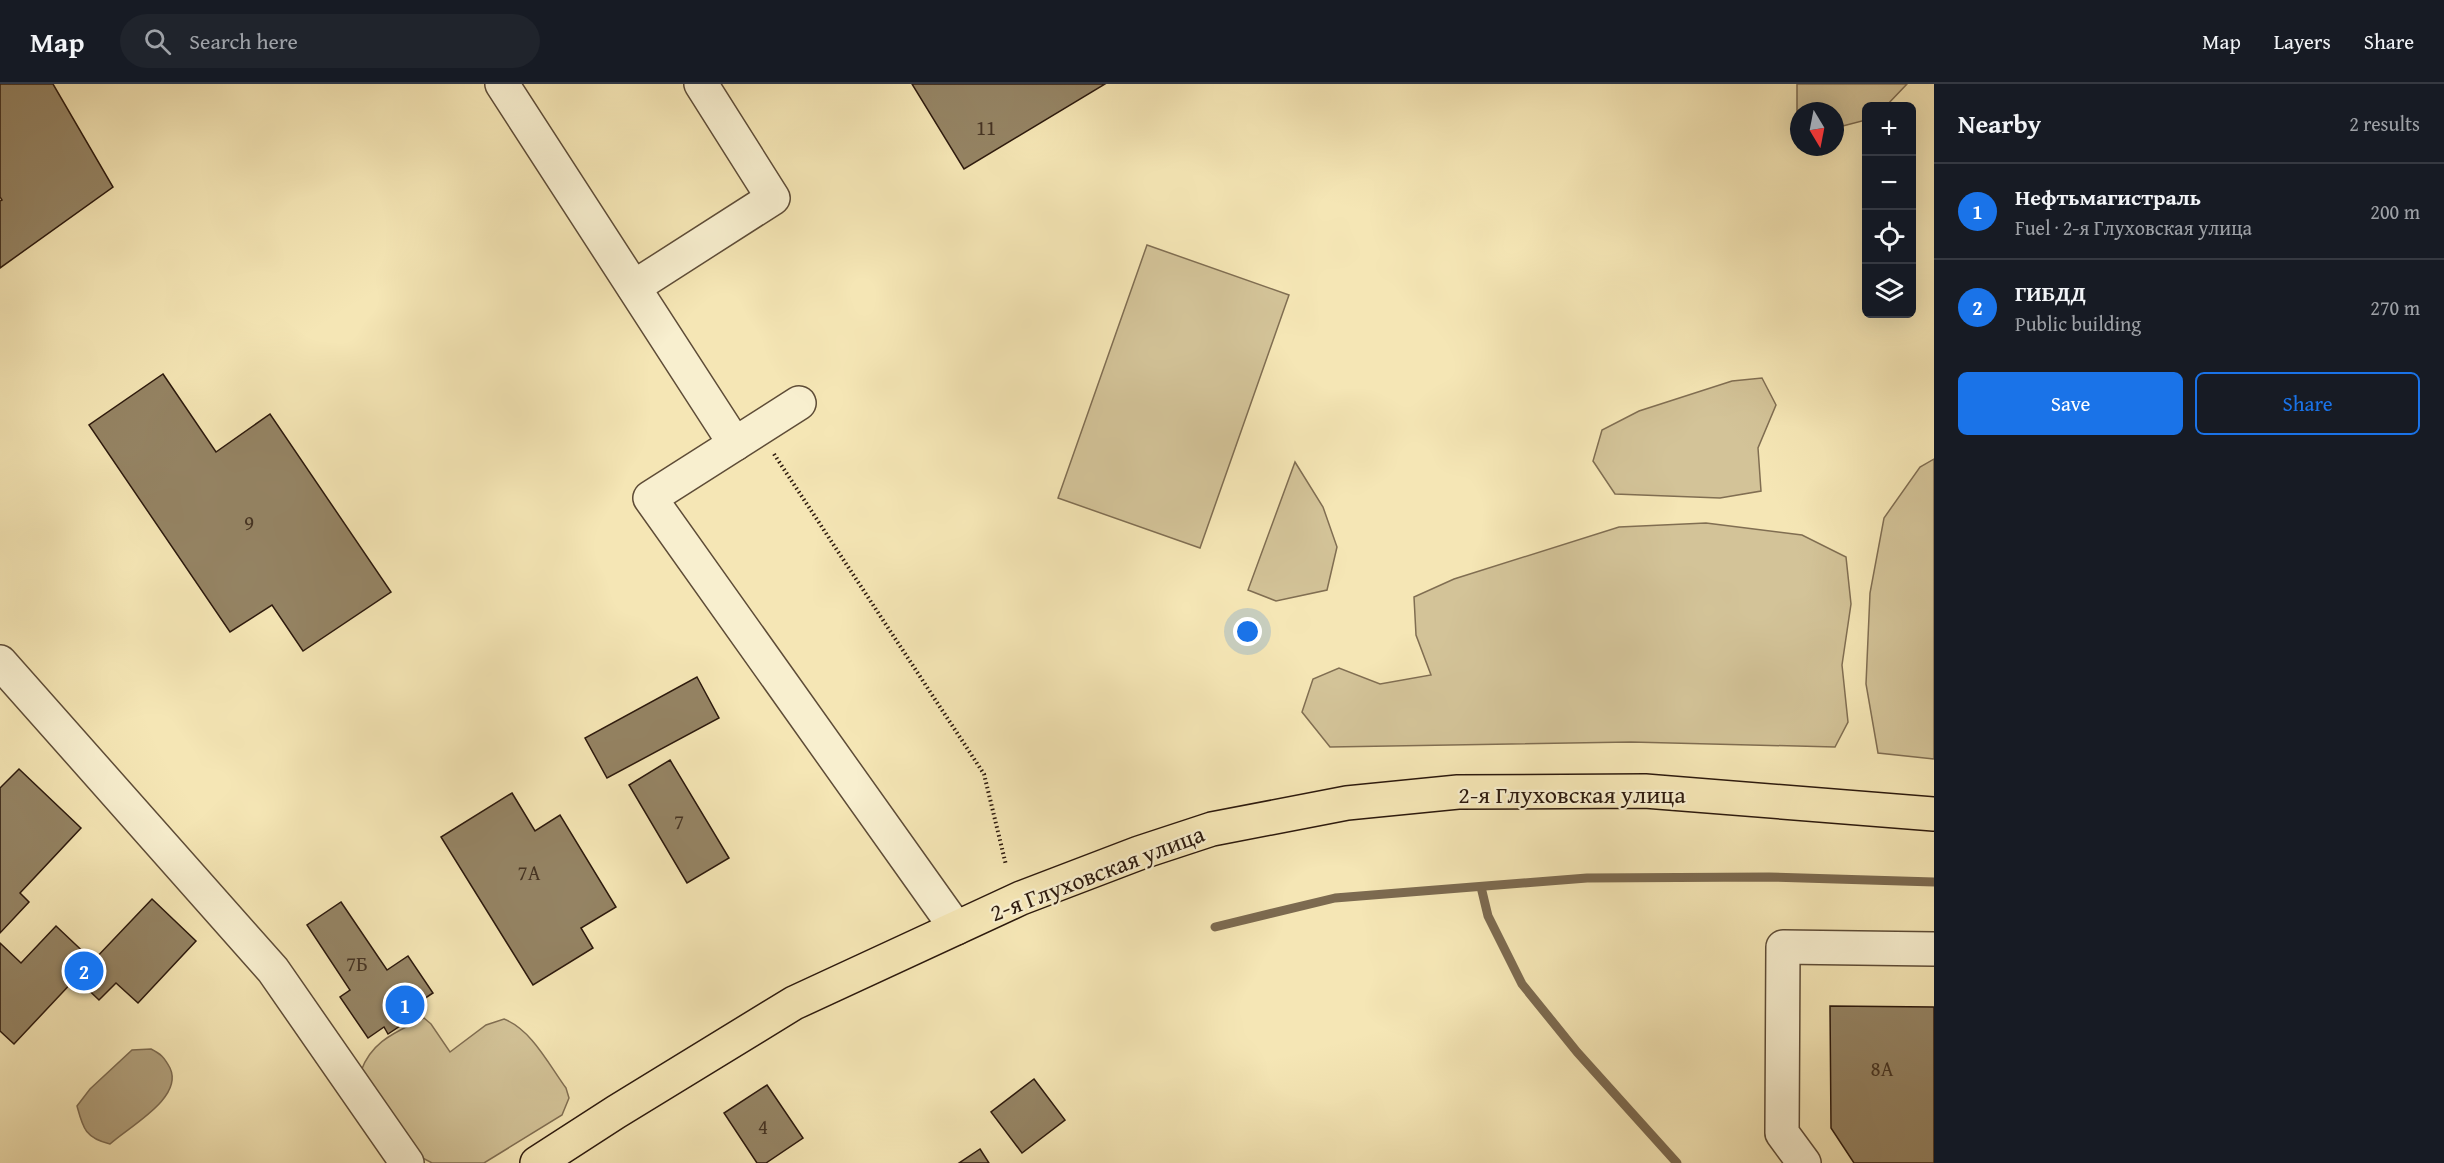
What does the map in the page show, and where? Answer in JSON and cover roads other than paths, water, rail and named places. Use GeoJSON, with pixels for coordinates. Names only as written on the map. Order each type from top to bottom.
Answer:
{"type":"FeatureCollection","features":[{"type":"Feature","properties":{"kind":"highway","name":"2-я Глуховская улица"},"geometry":{"type":"LineString","coordinates":[[537,1163],[794,1003],[1032,894],[1139,853],[1212,829],[1347,803],[1458,792],[1645,791],[1934,814]]}},
{"type":"Feature","properties":{"kind":"lane"},"geometry":{"type":"LineString","coordinates":[[502,84],[634,287],[746,436]]}},
{"type":"Feature","properties":{"kind":"lane"},"geometry":{"type":"LineString","coordinates":[[634,287],[773,198],[701,84]]}},
{"type":"Feature","properties":{"kind":"lane"},"geometry":{"type":"LineString","coordinates":[[799,403],[650,498],[956,928]]}},
{"type":"Feature","properties":{"kind":"lane"},"geometry":{"type":"LineString","coordinates":[[0,662],[273,970],[407,1163]]}},
{"type":"Feature","properties":{"kind":"lane"},"geometry":{"type":"LineString","coordinates":[[1804,1163],[1782,1133],[1783,947],[1934,949]]}},
{"type":"Feature","properties":{"kind":"waterway"},"geometry":{"type":"LineString","coordinates":[[1215,927],[1335,898],[1587,878],[1769,877],[1934,882]]}},
{"type":"Feature","properties":{"kind":"waterway"},"geometry":{"type":"LineString","coordinates":[[1481,887],[1488,916],[1522,984],[1577,1052],[1677,1163]]}},
{"type":"Feature","properties":{"kind":"place","name":"ГИБДД"},"geometry":{"type":"Point","coordinates":[84,971]}},
{"type":"Feature","properties":{"kind":"place","name":"Нефтьмагистраль"},"geometry":{"type":"Point","coordinates":[405,1005]}}]}
